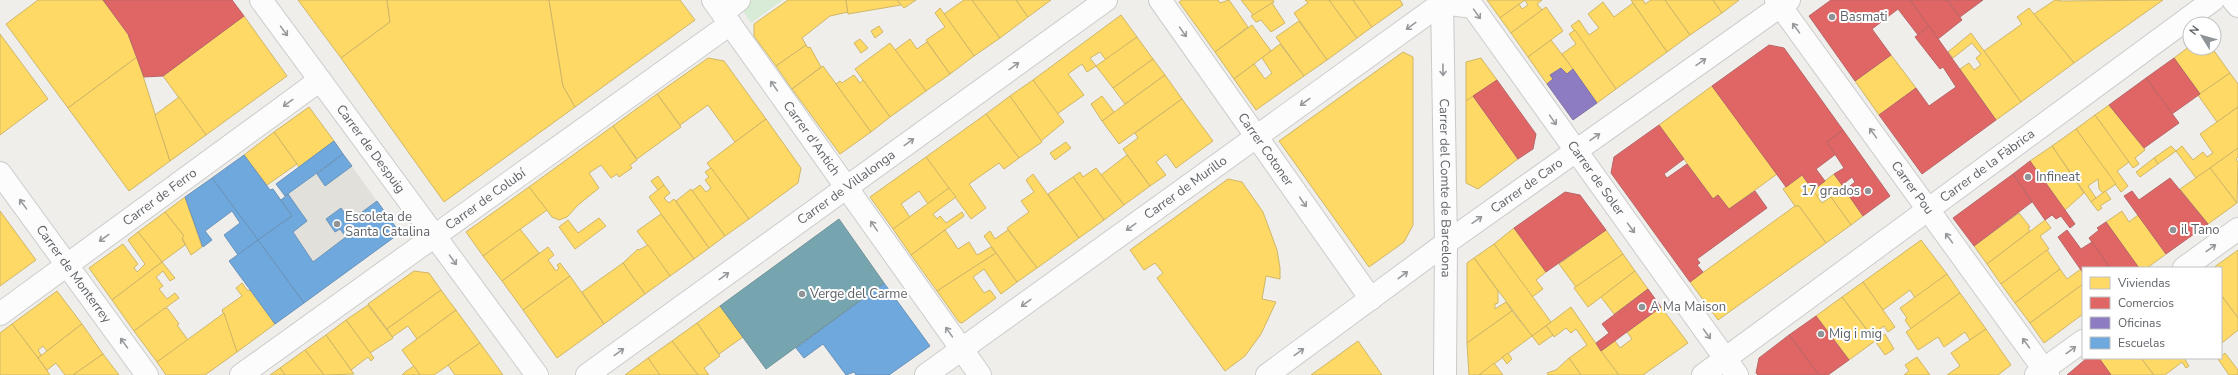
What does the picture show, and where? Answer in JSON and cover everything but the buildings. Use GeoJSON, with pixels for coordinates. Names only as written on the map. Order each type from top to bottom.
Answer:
{"type":"FeatureCollection","features":[{"type":"Feature","properties":{"kind":"street","name":"Carrer de Despuig"},"geometry":{"type":"LineString","coordinates":[[261,0],[537,375]]}},
{"type":"Feature","properties":{"kind":"street","name":"Carrer de Villalonga"},"geometry":{"type":"LineString","coordinates":[[587,375],[1106,0]]}},
{"type":"Feature","properties":{"kind":"street","name":"Carrer Cotoner"},"geometry":{"type":"LineString","coordinates":[[1160,0],[1371,299]]}},
{"type":"Feature","properties":{"kind":"street","name":"Carrer de la Fàbrica"},"geometry":{"type":"LineString","coordinates":[[1703,375],[1731,367],[1928,210],[2213,0]]}},
{"type":"Feature","properties":{"kind":"street"},"geometry":{"type":"LineString","coordinates":[[2233,0],[2238,6]]}},
{"type":"Feature","properties":{"kind":"street","name":"Carrer de Murillo"},"geometry":{"type":"LineString","coordinates":[[926,375],[1444,1]]}},
{"type":"Feature","properties":{"kind":"street","name":"Carrer de Soler"},"geometry":{"type":"LineString","coordinates":[[1444,1],[1473,7],[1731,367]]}},
{"type":"Feature","properties":{"kind":"street","name":"Carrer del Comte de Barcelona"},"geometry":{"type":"LineString","coordinates":[[1444,1],[1446,243],[1445,375]]}},
{"type":"Feature","properties":{"kind":"street","name":"Carrer Pou"},"geometry":{"type":"LineString","coordinates":[[1782,2],[2043,373]]}},
{"type":"Feature","properties":{"kind":"street","name":"Carrer de Caro"},"geometry":{"type":"LineString","coordinates":[[1267,375],[1446,243],[1782,2]]}},
{"type":"Feature","properties":{"kind":"street","name":"Carrer d'Antich"},"geometry":{"type":"LineString","coordinates":[[726,9],[846,188],[980,375]]}},
{"type":"Feature","properties":{"kind":"street","name":"Carrer de Colubí"},"geometry":{"type":"LineString","coordinates":[[241,375],[435,236],[726,9]]}},
{"type":"Feature","properties":{"kind":"street","name":"Carrer de Ferro"},"geometry":{"type":"LineString","coordinates":[[0,314],[320,80]]}},
{"type":"Feature","properties":{"kind":"street","name":"Carrer de Monterrey"},"geometry":{"type":"LineString","coordinates":[[0,173],[147,375]]}},
{"type":"Feature","properties":{"kind":"street"},"geometry":{"type":"LineString","coordinates":[[2185,267],[2238,229]]}},
{"type":"Feature","properties":{"kind":"street"},"geometry":{"type":"LineString","coordinates":[[2043,373],[2082,342]]}},
{"type":"Feature","properties":{"kind":"shaded area","name":"Escoleta de Santa Catalina"},"geometry":{"type":"Polygon","coordinates":[[[343,154],[400,233],[304,303],[258,240],[292,216],[281,200],[343,154]]]}},
{"type":"Feature","properties":{"kind":"green space"},"geometry":{"type":"Polygon","coordinates":[[[736,0],[783,0],[751,23],[736,0]]]}},
{"type":"Feature","properties":{"kind":"place","name":"Basmati"},"geometry":{"type":"Point","coordinates":[1832,17]}},
{"type":"Feature","properties":{"kind":"place","name":"Infineat"},"geometry":{"type":"Point","coordinates":[2028,177]}},
{"type":"Feature","properties":{"kind":"place","name":"17 grados"},"geometry":{"type":"Point","coordinates":[1868,191]}},
{"type":"Feature","properties":{"kind":"place","name":"Escoleta de Santa Catalina"},"geometry":{"type":"Point","coordinates":[337,224]}},
{"type":"Feature","properties":{"kind":"place","name":"il Tano"},"geometry":{"type":"Point","coordinates":[2173,230]}},
{"type":"Feature","properties":{"kind":"place","name":"Verge del Carme"},"geometry":{"type":"Point","coordinates":[802,294]}},
{"type":"Feature","properties":{"kind":"place","name":"A Ma Maison"},"geometry":{"type":"Point","coordinates":[1642,307]}},
{"type":"Feature","properties":{"kind":"place","name":"Mig i mig"},"geometry":{"type":"Point","coordinates":[1821,334]}}]}
